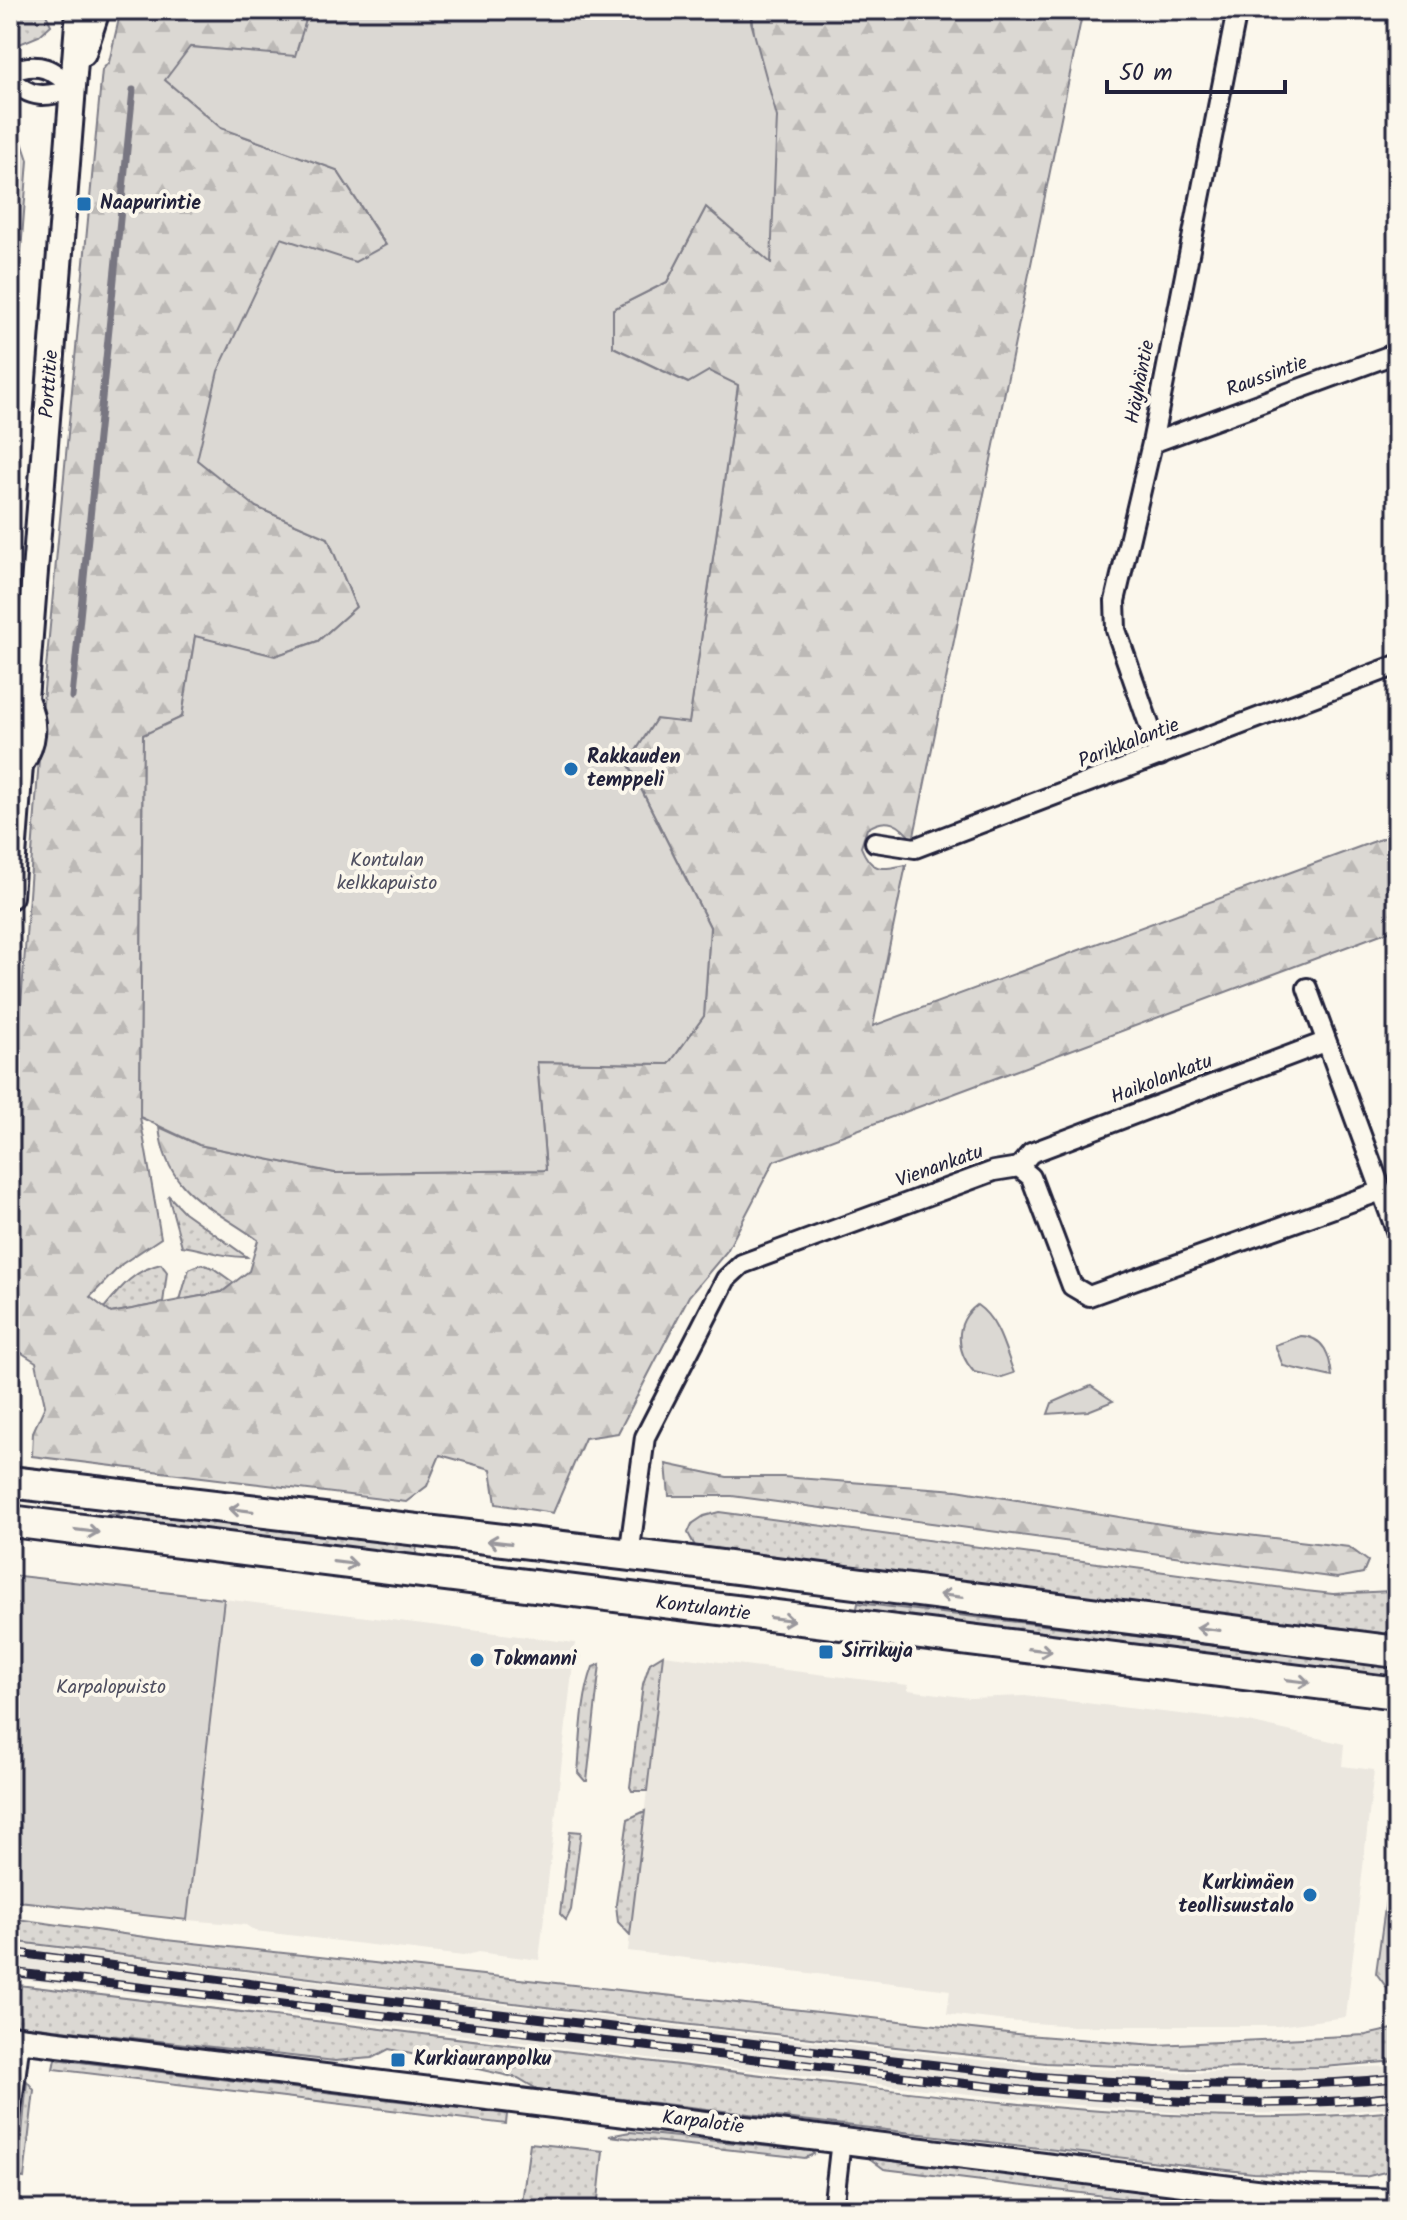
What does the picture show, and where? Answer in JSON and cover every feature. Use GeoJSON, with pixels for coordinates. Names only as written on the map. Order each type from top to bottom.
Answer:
{"type":"FeatureCollection","features":[{"type":"Feature","properties":{"kind":"main road"},"geometry":{"type":"LineString","coordinates":[[10,1482],[1397,1652]]}},
{"type":"Feature","properties":{"kind":"main road","name":"Kontulantie"},"geometry":{"type":"LineString","coordinates":[[10,1521],[1397,1693]]}},
{"type":"Feature","properties":{"kind":"street","name":"Porttitie"},"geometry":{"type":"LineString","coordinates":[[10,896],[14,795],[20,765],[12,746],[14,717],[25,699],[79,10]]}},
{"type":"Feature","properties":{"kind":"street","name":"Porttitie"},"geometry":{"type":"LineString","coordinates":[[75,80],[97,10]]}},
{"type":"Feature","properties":{"kind":"street","name":"Häyhäntie"},"geometry":{"type":"LineString","coordinates":[[1160,756],[1116,630],[1118,581],[1152,443],[1237,10]]}},
{"type":"Feature","properties":{"kind":"street"},"geometry":{"type":"LineString","coordinates":[[26,65],[51,67],[75,80],[47,97],[23,92],[10,75],[26,65]]}},
{"type":"Feature","properties":{"kind":"street","name":"Raussintie"},"geometry":{"type":"LineString","coordinates":[[1152,443],[1397,353]]}},
{"type":"Feature","properties":{"kind":"street","name":"Parikkalantie"},"geometry":{"type":"LineString","coordinates":[[875,842],[915,848],[1397,665]]}},
{"type":"Feature","properties":{"kind":"street"},"geometry":{"type":"LineString","coordinates":[[1307,988],[1397,1233]]}},
{"type":"Feature","properties":{"kind":"street","name":"Haikolankatu"},"geometry":{"type":"LineString","coordinates":[[1019,1167],[1031,1153],[1325,1042]]}},
{"type":"Feature","properties":{"kind":"street"},"geometry":{"type":"LineString","coordinates":[[1019,1167],[1031,1177],[1072,1286],[1089,1296],[1381,1191]]}},
{"type":"Feature","properties":{"kind":"street","name":"Vienankatu"},"geometry":{"type":"LineString","coordinates":[[629,1556],[645,1437],[726,1279],[742,1264],[762,1256],[1003,1168],[1019,1167]]}},
{"type":"Feature","properties":{"kind":"street"},"geometry":{"type":"LineString","coordinates":[[10,2119],[15,2039]]}},
{"type":"Feature","properties":{"kind":"street","name":"Karpalotie"},"geometry":{"type":"LineString","coordinates":[[15,2039],[841,2140],[1311,2205],[1397,2202]]}},
{"type":"Feature","properties":{"kind":"street"},"geometry":{"type":"LineString","coordinates":[[833,2210],[841,2140]]}},
{"type":"Feature","properties":{"kind":"shaded area"},"geometry":{"type":"Polygon","coordinates":[[[224,1599],[575,1643],[574,1652],[581,1653],[580,1664],[573,1664],[539,1960],[478,1952],[463,1956],[255,1931],[246,1925],[187,1920],[224,1599]]]}},
{"type":"Feature","properties":{"kind":"shaded area"},"geometry":{"type":"Polygon","coordinates":[[[663,1655],[908,1685],[908,1690],[970,1698],[1025,1696],[1249,1722],[1344,1744],[1342,1766],[1374,1770],[1346,2017],[1278,2026],[1074,2026],[1007,2021],[947,2014],[950,1990],[628,1951],[663,1655]]]}},
{"type":"Feature","properties":{"kind":"shaded area"},"geometry":{"type":"Polygon","coordinates":[[[10,1943],[691,2028],[1045,2067],[1189,2073],[1397,2066],[1397,2107],[1332,2113],[1194,2114],[1053,2103],[696,2064],[10,1978],[10,1943]]]}},
{"type":"Feature","properties":{"kind":"green space"},"geometry":{"type":"Polygon","coordinates":[[[10,10],[44,10],[51,25],[39,36],[10,48],[10,10]]]}},
{"type":"Feature","properties":{"kind":"green space"},"geometry":{"type":"Polygon","coordinates":[[[121,10],[309,10],[296,57],[191,47],[221,128],[337,170],[386,246],[356,262],[256,507],[328,538],[356,607],[318,641],[275,656],[195,637],[182,717],[143,736],[140,1117],[161,1238],[122,1264],[90,1297],[111,1313],[222,1292],[249,1271],[258,1240],[207,1206],[180,1183],[163,1149],[159,1127],[199,1145],[335,1173],[546,1170],[537,1062],[669,1064],[704,1016],[710,927],[628,763],[656,719],[689,722],[738,386],[688,383],[613,347],[613,309],[667,282],[706,207],[771,262],[752,10],[1083,10],[913,841],[898,826],[887,822],[867,829],[861,847],[869,861],[878,867],[906,865],[873,1026],[1397,833],[1397,928],[774,1161],[727,1251],[689,1296],[618,1433],[585,1438],[553,1513],[496,1504],[491,1469],[440,1455],[427,1486],[406,1502],[32,1456],[33,1432],[45,1406],[36,1362],[14,1348],[18,1286],[10,1284],[10,1156],[44,690],[102,70],[109,62],[121,10]]]}},
{"type":"Feature","properties":{"kind":"green space","name":"Kontulan kelkkapuisto"},"geometry":{"type":"Polygon","coordinates":[[[309,10],[752,10],[751,22],[777,117],[771,263],[706,207],[667,282],[613,309],[613,347],[688,383],[709,371],[738,385],[689,723],[656,719],[628,763],[710,927],[704,1016],[669,1064],[537,1062],[546,1170],[335,1173],[199,1145],[140,1117],[143,735],[182,717],[195,636],[275,656],[318,641],[356,607],[328,538],[256,507],[197,460],[218,371],[281,238],[355,262],[386,245],[337,170],[221,128],[165,80],[190,47],[295,56],[309,10]]]}},
{"type":"Feature","properties":{"kind":"green space"},"geometry":{"type":"Polygon","coordinates":[[[10,126],[19,133],[28,160],[10,396],[10,126]]]}},
{"type":"Feature","properties":{"kind":"green space"},"geometry":{"type":"Polygon","coordinates":[[[168,1195],[184,1212],[247,1257],[182,1246],[168,1195]]]}},
{"type":"Feature","properties":{"kind":"green space"},"geometry":{"type":"Polygon","coordinates":[[[161,1264],[167,1272],[163,1303],[111,1313],[104,1308],[136,1275],[161,1264]]]}},
{"type":"Feature","properties":{"kind":"green space"},"geometry":{"type":"Polygon","coordinates":[[[201,1264],[213,1268],[234,1283],[222,1292],[180,1300],[189,1269],[201,1264]]]}},
{"type":"Feature","properties":{"kind":"green space"},"geometry":{"type":"Polygon","coordinates":[[[977,1305],[996,1327],[1014,1373],[999,1378],[974,1372],[968,1364],[961,1347],[961,1329],[969,1312],[977,1305]]]}},
{"type":"Feature","properties":{"kind":"green space"},"geometry":{"type":"Polygon","coordinates":[[[1301,1336],[1316,1340],[1325,1349],[1332,1377],[1283,1366],[1275,1345],[1301,1336]]]}},
{"type":"Feature","properties":{"kind":"green space"},"geometry":{"type":"Polygon","coordinates":[[[1091,1386],[1113,1401],[1088,1411],[1048,1414],[1052,1403],[1091,1386]]]}},
{"type":"Feature","properties":{"kind":"green space"},"geometry":{"type":"Polygon","coordinates":[[[666,1464],[727,1477],[783,1477],[957,1490],[1173,1526],[1349,1547],[1368,1561],[1363,1573],[1337,1578],[732,1496],[669,1496],[666,1464]]]}},
{"type":"Feature","properties":{"kind":"green space"},"geometry":{"type":"Polygon","coordinates":[[[31,1508],[99,1516],[138,1512],[417,1545],[415,1561],[30,1517],[31,1508]]]}},
{"type":"Feature","properties":{"kind":"green space"},"geometry":{"type":"Polygon","coordinates":[[[719,1512],[1306,1591],[1333,1594],[1391,1591],[1397,1596],[1397,1635],[696,1548],[688,1533],[692,1524],[704,1516],[719,1512]]]}},
{"type":"Feature","properties":{"kind":"green space","name":"Karpalopuisto"},"geometry":{"type":"Polygon","coordinates":[[[10,1575],[224,1599],[187,1920],[10,1900],[10,1575]]]}},
{"type":"Feature","properties":{"kind":"green space"},"geometry":{"type":"Polygon","coordinates":[[[858,1603],[1392,1667],[1391,1679],[856,1614],[858,1603]]]}},
{"type":"Feature","properties":{"kind":"green space"},"geometry":{"type":"Polygon","coordinates":[[[663,1655],[647,1791],[632,1791],[643,1684],[650,1663],[663,1655]]]}},
{"type":"Feature","properties":{"kind":"green space"},"geometry":{"type":"Polygon","coordinates":[[[600,1664],[585,1781],[578,1773],[584,1705],[593,1667],[600,1664]]]}},
{"type":"Feature","properties":{"kind":"green space"},"geometry":{"type":"Polygon","coordinates":[[[645,1811],[630,1935],[618,1922],[616,1904],[628,1819],[645,1811]]]}},
{"type":"Feature","properties":{"kind":"green space"},"geometry":{"type":"Polygon","coordinates":[[[570,1831],[581,1832],[571,1910],[566,1920],[560,1914],[570,1831]]]}},
{"type":"Feature","properties":{"kind":"green space"},"geometry":{"type":"Polygon","coordinates":[[[1391,1864],[1397,1870],[1397,1995],[1393,1996],[1376,1973],[1391,1864]]]}},
{"type":"Feature","properties":{"kind":"green space"},"geometry":{"type":"Polygon","coordinates":[[[10,1918],[166,1940],[1026,2035],[1156,2045],[1366,2035],[1397,2028],[1397,2061],[1323,2067],[1189,2069],[1046,2063],[691,2025],[10,1941],[10,1918]]]}},
{"type":"Feature","properties":{"kind":"green space"},"geometry":{"type":"Polygon","coordinates":[[[10,1984],[704,2069],[1100,2111],[1248,2117],[1397,2111],[1397,2169],[1365,2177],[1253,2173],[537,2089],[518,2078],[389,2049],[372,2058],[335,2061],[10,2024],[10,1984]]]}},
{"type":"Feature","properties":{"kind":"green space"},"geometry":{"type":"Polygon","coordinates":[[[55,2059],[507,2114],[506,2124],[53,2069],[55,2059]]]}},
{"type":"Feature","properties":{"kind":"green space"},"geometry":{"type":"Polygon","coordinates":[[[27,2081],[34,2090],[24,2178],[18,2177],[27,2081]]]}},
{"type":"Feature","properties":{"kind":"green space"},"geometry":{"type":"Polygon","coordinates":[[[630,2132],[811,2151],[814,2154],[805,2158],[609,2136],[630,2132]]]}},
{"type":"Feature","properties":{"kind":"green space"},"geometry":{"type":"Polygon","coordinates":[[[530,2143],[603,2151],[597,2210],[521,2210],[530,2143]]]}},
{"type":"Feature","properties":{"kind":"green space"},"geometry":{"type":"Polygon","coordinates":[[[869,2158],[1281,2207],[1284,2210],[1219,2210],[884,2169],[869,2158]]]}},
{"type":"Feature","properties":{"kind":"waterway"},"geometry":{"type":"LineString","coordinates":[[72,697],[133,90]]}},
{"type":"Feature","properties":{"kind":"railway"},"geometry":{"type":"LineString","coordinates":[[10,1952],[338,1995],[1022,2075],[1210,2085],[1303,2084],[1397,2078]]}},
{"type":"Feature","properties":{"kind":"railway"},"geometry":{"type":"LineString","coordinates":[[10,1972],[1021,2090],[1115,2098],[1256,2103],[1397,2096]]}},
{"type":"Feature","properties":{"kind":"place","name":"Naapurintie"},"geometry":{"type":"Point","coordinates":[84,204]}},
{"type":"Feature","properties":{"kind":"place","name":"Rakkauden temppeli"},"geometry":{"type":"Point","coordinates":[571,769]}},
{"type":"Feature","properties":{"kind":"place","name":"Sirrikuja"},"geometry":{"type":"Point","coordinates":[826,1652]}},
{"type":"Feature","properties":{"kind":"place","name":"Tokmanni"},"geometry":{"type":"Point","coordinates":[477,1660]}},
{"type":"Feature","properties":{"kind":"place","name":"Kurkimäen teollisuustalo"},"geometry":{"type":"Point","coordinates":[1310,1895]}},
{"type":"Feature","properties":{"kind":"place","name":"Kurkiauranpolku"},"geometry":{"type":"Point","coordinates":[398,2060]}}]}
